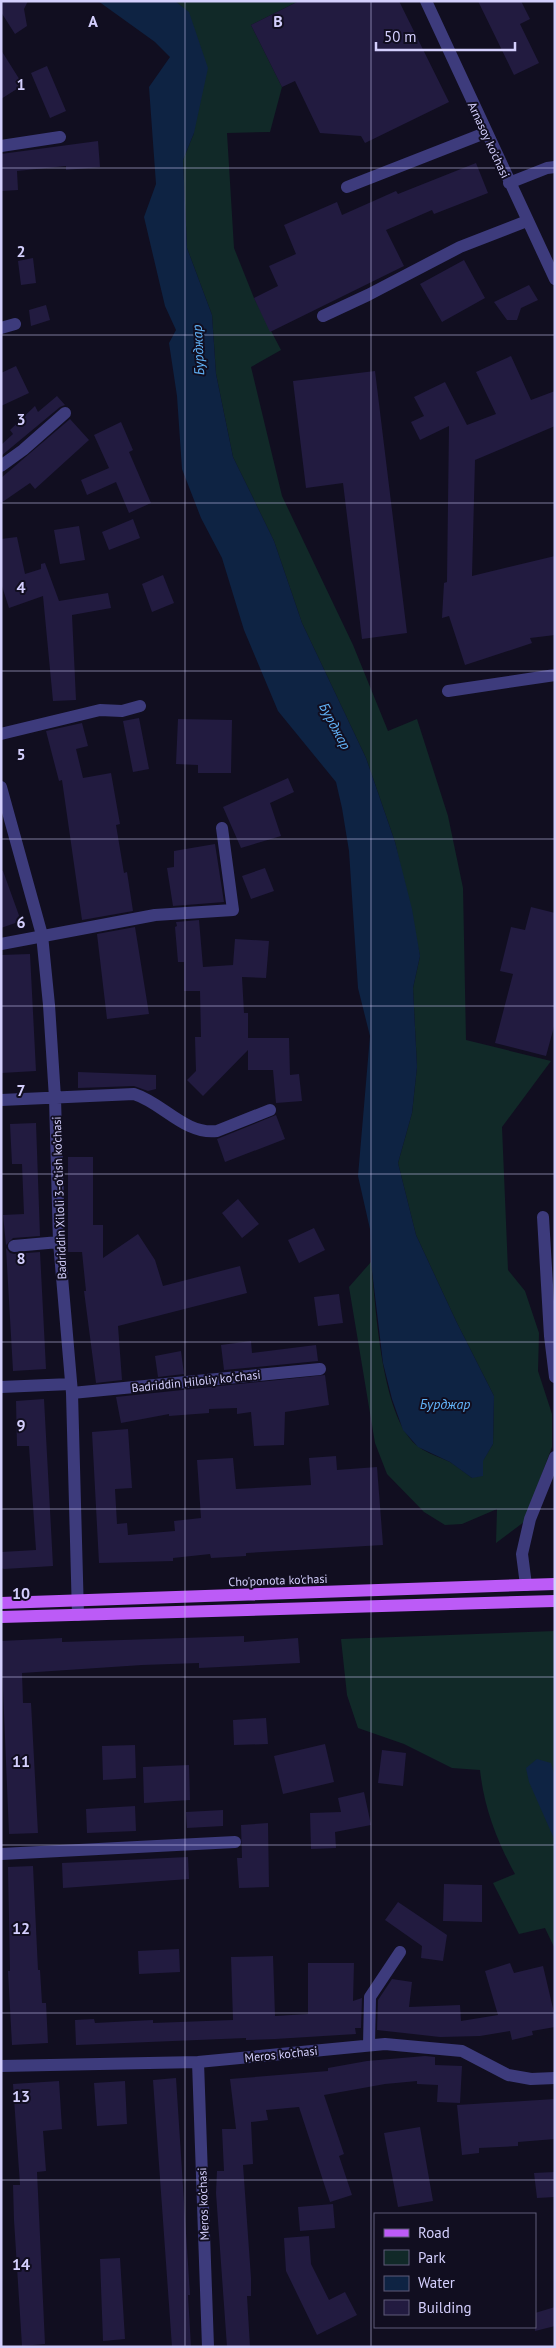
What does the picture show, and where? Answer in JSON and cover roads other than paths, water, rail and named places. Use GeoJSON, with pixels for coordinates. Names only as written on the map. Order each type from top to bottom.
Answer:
{"type":"FeatureCollection","features":[{"type":"Feature","properties":{"kind":"main road","name":"Cho'ponota ko'chasi"},"geometry":{"type":"LineString","coordinates":[[1,1603],[555,1584]]}},
{"type":"Feature","properties":{"kind":"main road"},"geometry":{"type":"LineString","coordinates":[[1,1617],[555,1602]]}},
{"type":"Feature","properties":{"kind":"street","name":"Arnasoy ko'chasi"},"geometry":{"type":"LineString","coordinates":[[426,1],[485,133],[555,279]]}},
{"type":"Feature","properties":{"kind":"street"},"geometry":{"type":"LineString","coordinates":[[347,188],[485,133]]}},
{"type":"Feature","properties":{"kind":"street"},"geometry":{"type":"LineString","coordinates":[[1,146],[60,137]]}},
{"type":"Feature","properties":{"kind":"street"},"geometry":{"type":"LineString","coordinates":[[509,183],[547,168],[555,167]]}},
{"type":"Feature","properties":{"kind":"street"},"geometry":{"type":"LineString","coordinates":[[323,316],[460,247],[527,221]]}},
{"type":"Feature","properties":{"kind":"street"},"geometry":{"type":"LineString","coordinates":[[1,328],[15,324]]}},
{"type":"Feature","properties":{"kind":"street"},"geometry":{"type":"LineString","coordinates":[[1,466],[23,450],[65,413]]}},
{"type":"Feature","properties":{"kind":"street"},"geometry":{"type":"LineString","coordinates":[[448,691],[555,675]]}},
{"type":"Feature","properties":{"kind":"street"},"geometry":{"type":"LineString","coordinates":[[1,734],[100,710],[122,711],[140,706]]}},
{"type":"Feature","properties":{"kind":"street","name":"Badriddin Xiloli 3-o'tish ko'chasi"},"geometry":{"type":"LineString","coordinates":[[2,793],[42,935],[55,1098],[59,1242],[71,1389],[78,1615]]}},
{"type":"Feature","properties":{"kind":"street"},"geometry":{"type":"LineString","coordinates":[[1,944],[155,915],[233,910],[222,828]]}},
{"type":"Feature","properties":{"kind":"street"},"geometry":{"type":"LineString","coordinates":[[1,1100],[134,1094],[153,1102],[196,1130],[208,1132],[217,1131],[270,1110]]}},
{"type":"Feature","properties":{"kind":"street"},"geometry":{"type":"LineString","coordinates":[[543,1217],[552,1310],[555,1377]]}},
{"type":"Feature","properties":{"kind":"street"},"geometry":{"type":"LineString","coordinates":[[14,1246],[59,1242]]}},
{"type":"Feature","properties":{"kind":"street","name":"Badriddin Hiloliy koʻchasi"},"geometry":{"type":"LineString","coordinates":[[1,1388],[71,1389],[320,1369]]}},
{"type":"Feature","properties":{"kind":"street"},"geometry":{"type":"LineString","coordinates":[[524,1586],[522,1554],[530,1519],[555,1457]]}},
{"type":"Feature","properties":{"kind":"street"},"geometry":{"type":"LineString","coordinates":[[1,1854],[234,1842]]}},
{"type":"Feature","properties":{"kind":"street"},"geometry":{"type":"LineString","coordinates":[[369,2045],[370,1997],[400,1952]]}},
{"type":"Feature","properties":{"kind":"street","name":"Meros ko'chasi"},"geometry":{"type":"LineString","coordinates":[[1,2066],[198,2062],[369,2045],[462,2051],[508,2075],[531,2079],[555,2078]]}},
{"type":"Feature","properties":{"kind":"street","name":"Meros ko‘chasi"},"geometry":{"type":"LineString","coordinates":[[198,2062],[208,2347]]}},
{"type":"Feature","properties":{"kind":"water","name":"Бурджар"},"geometry":{"type":"Polygon","coordinates":[[[98,1],[175,1],[189,12],[208,68],[194,133],[183,160],[187,248],[212,315],[216,374],[233,457],[274,541],[302,623],[366,758],[395,842],[412,909],[420,956],[413,988],[417,1067],[412,1113],[398,1163],[416,1235],[494,1396],[493,1444],[483,1461],[483,1476],[472,1478],[450,1462],[418,1447],[403,1430],[392,1399],[383,1363],[371,1262],[370,1229],[358,1176],[370,1036],[358,988],[349,851],[342,808],[336,782],[278,711],[244,630],[222,558],[201,518],[182,469],[177,396],[169,343],[176,330],[165,306],[144,217],[156,184],[149,87],[170,57],[155,42],[98,1]]]}},
{"type":"Feature","properties":{"kind":"water"},"geometry":{"type":"Polygon","coordinates":[[[537,1759],[551,1763],[555,1777],[555,1841],[529,1782],[526,1768],[537,1759]]]}}]}
